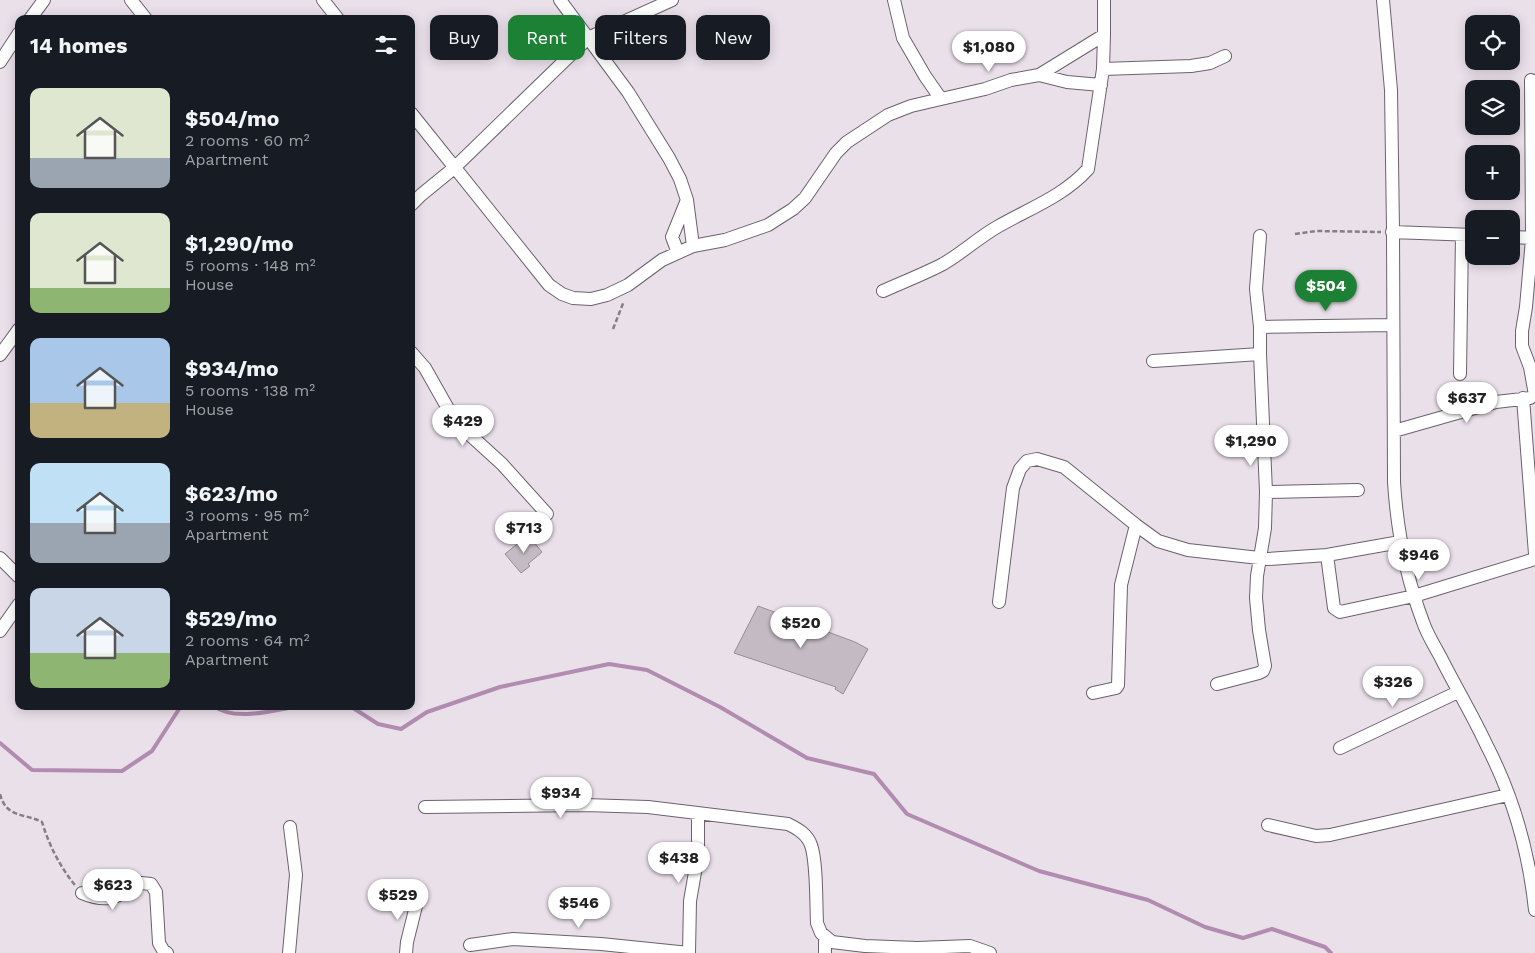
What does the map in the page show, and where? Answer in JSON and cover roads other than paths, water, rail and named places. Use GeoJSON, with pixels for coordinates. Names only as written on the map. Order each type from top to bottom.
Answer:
{"type":"FeatureCollection","features":[{"type":"Feature","properties":{"kind":"street"},"geometry":{"type":"LineString","coordinates":[[131,0],[143,15]]}},
{"type":"Feature","properties":{"kind":"street"},"geometry":{"type":"LineString","coordinates":[[323,0],[335,15]]}},
{"type":"Feature","properties":{"kind":"street"},"geometry":{"type":"LineString","coordinates":[[560,0],[628,92],[670,158],[687,200],[693,246]]}},
{"type":"Feature","properties":{"kind":"street"},"geometry":{"type":"LineString","coordinates":[[415,201],[454,168],[588,38],[672,0]]}},
{"type":"Feature","properties":{"kind":"street"},"geometry":{"type":"LineString","coordinates":[[894,0],[903,38],[941,99]]}},
{"type":"Feature","properties":{"kind":"street"},"geometry":{"type":"LineString","coordinates":[[883,291],[942,264],[978,238],[1037,206],[1078,180],[1088,169],[1103,69],[1104,0]]}},
{"type":"Feature","properties":{"kind":"street"},"geometry":{"type":"LineString","coordinates":[[1383,0],[1391,90],[1394,431],[1396,511],[1400,542],[1423,624],[1486,744],[1508,795],[1525,847],[1531,875],[1535,910]]}},
{"type":"Feature","properties":{"kind":"street"},"geometry":{"type":"LineString","coordinates":[[32,15],[37,2]]}},
{"type":"Feature","properties":{"kind":"street"},"geometry":{"type":"LineString","coordinates":[[415,118],[549,285],[562,294],[573,298],[591,299],[607,295],[628,285],[662,260],[693,246],[725,240],[768,225],[793,209],[805,198],[836,153],[847,142],[888,115],[911,106],[1039,75],[1104,35]]}},
{"type":"Feature","properties":{"kind":"street"},"geometry":{"type":"LineString","coordinates":[[0,62],[15,40]]}},
{"type":"Feature","properties":{"kind":"street"},"geometry":{"type":"LineString","coordinates":[[1103,69],[1191,66],[1210,63],[1225,56]]}},
{"type":"Feature","properties":{"kind":"street"},"geometry":{"type":"LineString","coordinates":[[1039,75],[1067,82],[1100,85]]}},
{"type":"Feature","properties":{"kind":"street"},"geometry":{"type":"LineString","coordinates":[[1531,80],[1534,239],[1522,331],[1522,346],[1530,367],[1535,554]]}},
{"type":"Feature","properties":{"kind":"street"},"geometry":{"type":"LineString","coordinates":[[678,253],[672,237],[687,200]]}},
{"type":"Feature","properties":{"kind":"street"},"geometry":{"type":"LineString","coordinates":[[1392,232],[1465,235]]}},
{"type":"Feature","properties":{"kind":"street"},"geometry":{"type":"LineString","coordinates":[[1217,684],[1259,673],[1263,671],[1265,666],[1256,598],[1259,559],[1265,528],[1266,492],[1260,327],[1256,289],[1260,236]]}},
{"type":"Feature","properties":{"kind":"street"},"geometry":{"type":"LineString","coordinates":[[1520,238],[1534,239]]}},
{"type":"Feature","properties":{"kind":"street"},"geometry":{"type":"LineString","coordinates":[[1460,374],[1466,265]]}},
{"type":"Feature","properties":{"kind":"street"},"geometry":{"type":"LineString","coordinates":[[1260,327],[1393,325]]}},
{"type":"Feature","properties":{"kind":"street"},"geometry":{"type":"LineString","coordinates":[[0,356],[15,335]]}},
{"type":"Feature","properties":{"kind":"street"},"geometry":{"type":"LineString","coordinates":[[1153,361],[1260,354]]}},
{"type":"Feature","properties":{"kind":"street"},"geometry":{"type":"LineString","coordinates":[[415,357],[425,368],[452,414],[469,434],[502,464],[547,514]]}},
{"type":"Feature","properties":{"kind":"street"},"geometry":{"type":"LineString","coordinates":[[1394,431],[1496,402],[1531,397]]}},
{"type":"Feature","properties":{"kind":"street"},"geometry":{"type":"LineString","coordinates":[[999,602],[1013,488],[1020,469],[1027,461],[1037,459],[1064,467],[1158,541],[1188,550],[1259,559],[1293,558],[1327,555],[1400,542]]}},
{"type":"Feature","properties":{"kind":"street"},"geometry":{"type":"LineString","coordinates":[[1266,492],[1358,490]]}},
{"type":"Feature","properties":{"kind":"street"},"geometry":{"type":"LineString","coordinates":[[1093,693],[1111,690],[1118,685],[1121,585],[1136,525]]}},
{"type":"Feature","properties":{"kind":"street"},"geometry":{"type":"LineString","coordinates":[[1327,555],[1334,608],[1340,612],[1414,596],[1535,559]]}},
{"type":"Feature","properties":{"kind":"street"},"geometry":{"type":"LineString","coordinates":[[0,558],[15,573]]}},
{"type":"Feature","properties":{"kind":"street"},"geometry":{"type":"LineString","coordinates":[[0,631],[15,610]]}},
{"type":"Feature","properties":{"kind":"street"},"geometry":{"type":"LineString","coordinates":[[1340,748],[1458,692]]}},
{"type":"Feature","properties":{"kind":"street"},"geometry":{"type":"LineString","coordinates":[[1268,825],[1316,836],[1330,835],[1508,795]]}},
{"type":"Feature","properties":{"kind":"street"},"geometry":{"type":"LineString","coordinates":[[425,807],[585,805],[648,807],[788,824],[805,835],[811,844],[814,855],[817,923],[821,933],[832,942],[865,946],[971,950],[990,953]]}},
{"type":"Feature","properties":{"kind":"street"},"geometry":{"type":"LineString","coordinates":[[470,945],[512,939],[582,943],[689,953],[690,901],[698,855],[698,814]]}},
{"type":"Feature","properties":{"kind":"street"},"geometry":{"type":"LineString","coordinates":[[289,953],[296,875],[290,827]]}},
{"type":"Feature","properties":{"kind":"street"},"geometry":{"type":"LineString","coordinates":[[82,893],[104,900],[126,892],[141,883],[151,884],[156,892],[159,943],[167,953]]}},
{"type":"Feature","properties":{"kind":"street"},"geometry":{"type":"LineString","coordinates":[[406,953],[419,894]]}},
{"type":"Feature","properties":{"kind":"street"},"geometry":{"type":"LineString","coordinates":[[826,937],[826,953]]}},
{"type":"Feature","properties":{"kind":"waterway"},"geometry":{"type":"LineString","coordinates":[[356,710],[378,724],[401,729],[427,712],[500,687],[609,664],[647,670],[720,707],[807,758],[874,774],[907,814],[1039,871],[1148,900],[1205,927],[1243,938],[1272,929],[1325,947],[1331,953]]}},
{"type":"Feature","properties":{"kind":"waterway"},"geometry":{"type":"LineString","coordinates":[[0,743],[32,770],[122,771],[152,751],[178,710]]}},
{"type":"Feature","properties":{"kind":"waterway"},"geometry":{"type":"LineString","coordinates":[[220,710],[243,714],[278,710]]}}]}
